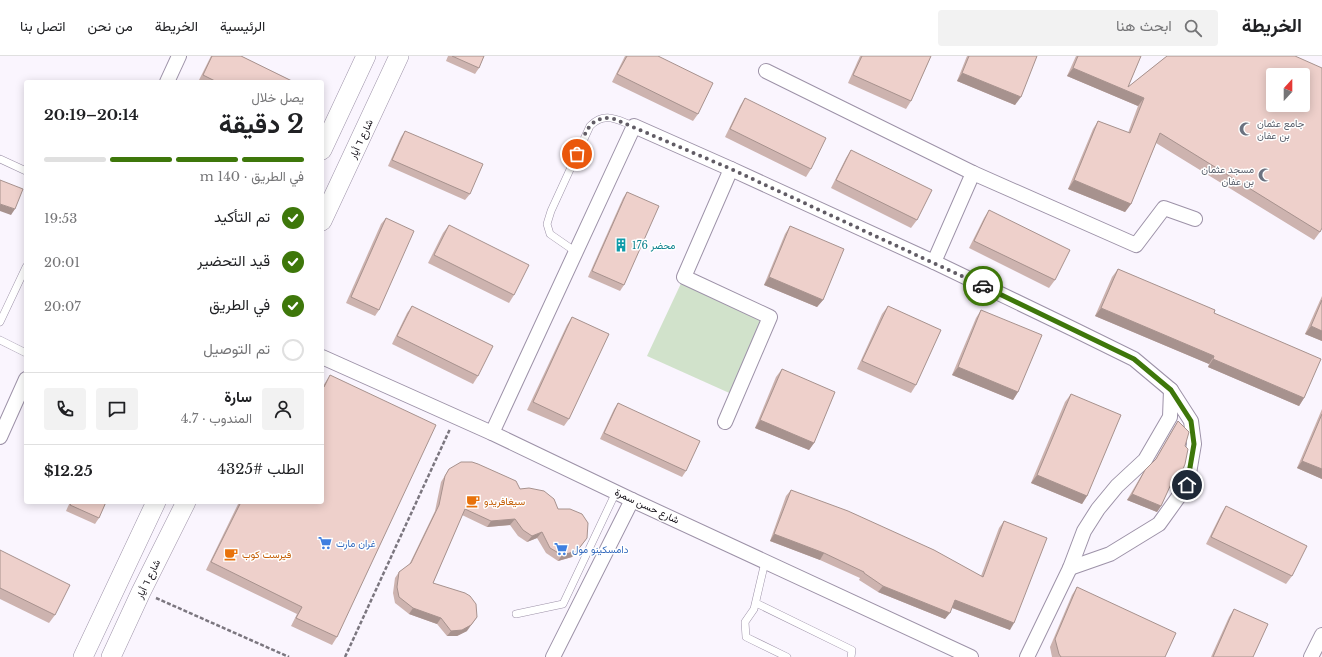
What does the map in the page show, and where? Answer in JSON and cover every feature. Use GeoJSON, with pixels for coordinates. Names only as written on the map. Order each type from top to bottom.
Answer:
{"type":"FeatureCollection","features":[{"type":"Feature","properties":{"kind":"main road"},"geometry":{"type":"LineString","coordinates":[[324,146],[366,56]]}},
{"type":"Feature","properties":{"kind":"main road","name":"شارع ٦ أيار"},"geometry":{"type":"LineString","coordinates":[[324,218],[399,56]]}},
{"type":"Feature","properties":{"kind":"main road"},"geometry":{"type":"LineString","coordinates":[[83,657],[155,504]]}},
{"type":"Feature","properties":{"kind":"main road","name":"شارع ٦ أيار"},"geometry":{"type":"LineString","coordinates":[[111,657],[141,592],[185,504]]}},
{"type":"Feature","properties":{"kind":"street"},"geometry":{"type":"LineString","coordinates":[[168,80],[179,56]]}},
{"type":"Feature","properties":{"kind":"street"},"geometry":{"type":"LineString","coordinates":[[766,71],[973,173],[1136,245],[1164,208],[1194,218]]}},
{"type":"Feature","properties":{"kind":"street"},"geometry":{"type":"LineString","coordinates":[[492,432],[634,126],[934,262],[1134,359],[1171,390],[1191,421],[1194,444],[1187,485],[1159,524],[1110,554],[1070,568]]}},
{"type":"Feature","properties":{"kind":"street"},"geometry":{"type":"LineString","coordinates":[[724,422],[770,317],[684,277],[731,169]]}},
{"type":"Feature","properties":{"kind":"street"},"geometry":{"type":"LineString","coordinates":[[934,262],[973,173]]}},
{"type":"Feature","properties":{"kind":"street","name":"شارع حسن سمرة"},"geometry":{"type":"LineString","coordinates":[[324,358],[492,432],[953,653],[971,657]]}},
{"type":"Feature","properties":{"kind":"street"},"geometry":{"type":"LineString","coordinates":[[0,437],[24,383]]}},
{"type":"Feature","properties":{"kind":"street"},"geometry":{"type":"LineString","coordinates":[[1027,657],[1070,568],[1084,531],[1094,515],[1117,486],[1145,460],[1170,417],[1171,390]]}},
{"type":"Feature","properties":{"kind":"street"},"geometry":{"type":"LineString","coordinates":[[553,657],[632,500]]}},
{"type":"Feature","properties":{"kind":"street"},"geometry":{"type":"LineString","coordinates":[[1312,657],[1322,635]]}},
{"type":"Feature","properties":{"kind":"lane"},"geometry":{"type":"LineString","coordinates":[[576,252],[550,234],[547,224],[551,211],[590,126],[596,120],[603,117],[612,118],[634,126]]}},
{"type":"Feature","properties":{"kind":"lane"},"geometry":{"type":"LineString","coordinates":[[0,159],[24,170]]}},
{"type":"Feature","properties":{"kind":"lane"},"geometry":{"type":"LineString","coordinates":[[0,322],[24,272]]}},
{"type":"Feature","properties":{"kind":"lane"},"geometry":{"type":"LineString","coordinates":[[0,340],[24,352]]}},
{"type":"Feature","properties":{"kind":"lane"},"geometry":{"type":"LineString","coordinates":[[516,614],[563,604],[616,492]]}},
{"type":"Feature","properties":{"kind":"lane"},"geometry":{"type":"LineString","coordinates":[[765,562],[754,609],[746,622],[746,637],[787,657]]}},
{"type":"Feature","properties":{"kind":"lane"},"geometry":{"type":"LineString","coordinates":[[756,602],[852,650],[851,657]]}},
{"type":"Feature","properties":{"kind":"path"},"geometry":{"type":"LineString","coordinates":[[345,657],[456,416]]}},
{"type":"Feature","properties":{"kind":"path"},"geometry":{"type":"LineString","coordinates":[[141,592],[289,657]]}},
{"type":"Feature","properties":{"kind":"green space"},"geometry":{"type":"Polygon","coordinates":[[[684,277],[770,317],[736,396],[647,356],[684,277]]]}},
{"type":"Feature","properties":{"kind":"building"},"geometry":{"type":"Polygon","coordinates":[[[212,56],[241,56],[290,80],[213,80],[203,75],[212,56]]]}},
{"type":"Feature","properties":{"kind":"building"},"geometry":{"type":"Polygon","coordinates":[[[452,56],[484,56],[479,68],[452,56]]]}},
{"type":"Feature","properties":{"kind":"building"},"geometry":{"type":"Polygon","coordinates":[[[627,56],[658,56],[713,83],[698,114],[617,74],[627,56]]]}},
{"type":"Feature","properties":{"kind":"building"},"geometry":{"type":"Polygon","coordinates":[[[862,56],[931,56],[911,101],[853,75],[862,56]]]}},
{"type":"Feature","properties":{"kind":"building"},"geometry":{"type":"Polygon","coordinates":[[[969,56],[1037,56],[1021,97],[962,73],[969,56]]]}},
{"type":"Feature","properties":{"kind":"building","name":"مسجد عثمان بن عفان"},"geometry":{"type":"Polygon","coordinates":[[[1078,56],[1141,56],[1128,87],[1167,56],[1295,56],[1322,68],[1322,228],[1320,232],[1160,133],[1131,204],[1074,180],[1098,121],[1130,133],[1144,98],[1073,68],[1078,56]]]}},
{"type":"Feature","properties":{"kind":"building"},"geometry":{"type":"Polygon","coordinates":[[[745,98],[826,138],[811,169],[730,129],[745,98]]]}},
{"type":"Feature","properties":{"kind":"building"},"geometry":{"type":"Polygon","coordinates":[[[405,131],[483,164],[470,194],[392,160],[405,131]]]}},
{"type":"Feature","properties":{"kind":"building"},"geometry":{"type":"Polygon","coordinates":[[[851,150],[932,190],[917,220],[836,180],[851,150]]]}},
{"type":"Feature","properties":{"kind":"building"},"geometry":{"type":"Polygon","coordinates":[[[0,180],[23,189],[15,209],[0,204],[0,180]]]}},
{"type":"Feature","properties":{"kind":"building","name":"محضر 176"},"geometry":{"type":"Polygon","coordinates":[[[627,192],[659,206],[624,285],[592,271],[627,192]]]}},
{"type":"Feature","properties":{"kind":"building"},"geometry":{"type":"Polygon","coordinates":[[[989,210],[1070,250],[1055,280],[974,241],[989,210]]]}},
{"type":"Feature","properties":{"kind":"building"},"geometry":{"type":"Polygon","coordinates":[[[386,218],[414,231],[379,310],[351,297],[386,218]]]}},
{"type":"Feature","properties":{"kind":"building"},"geometry":{"type":"Polygon","coordinates":[[[449,225],[529,265],[514,295],[434,255],[449,225]]]}},
{"type":"Feature","properties":{"kind":"building"},"geometry":{"type":"Polygon","coordinates":[[[790,226],[844,249],[823,300],[769,277],[790,226]]]}},
{"type":"Feature","properties":{"kind":"building"},"geometry":{"type":"Polygon","coordinates":[[[1118,269],[1215,310],[1214,313],[1321,359],[1304,398],[1213,359],[1214,356],[1101,308],[1118,269]]]}},
{"type":"Feature","properties":{"kind":"building"},"geometry":{"type":"Polygon","coordinates":[[[1322,300],[1322,331],[1311,326],[1322,300]]]}},
{"type":"Feature","properties":{"kind":"building"},"geometry":{"type":"Polygon","coordinates":[[[412,306],[493,346],[478,376],[397,336],[412,306]]]}},
{"type":"Feature","properties":{"kind":"building"},"geometry":{"type":"Polygon","coordinates":[[[888,306],[941,330],[916,385],[862,361],[888,306]]]}},
{"type":"Feature","properties":{"kind":"building"},"geometry":{"type":"Polygon","coordinates":[[[981,310],[1042,335],[1018,392],[958,367],[981,310]]]}},
{"type":"Feature","properties":{"kind":"building"},"geometry":{"type":"Polygon","coordinates":[[[572,317],[609,334],[569,419],[533,402],[572,317]]]}},
{"type":"Feature","properties":{"kind":"building"},"geometry":{"type":"Polygon","coordinates":[[[782,369],[835,392],[814,443],[760,420],[782,369]]]}},
{"type":"Feature","properties":{"kind":"building"},"geometry":{"type":"Polygon","coordinates":[[[330,375],[436,425],[337,637],[296,618],[302,607],[211,562],[240,504],[324,504],[324,387],[330,375]]]}},
{"type":"Feature","properties":{"kind":"building"},"geometry":{"type":"Polygon","coordinates":[[[1071,394],[1121,415],[1087,496],[1037,475],[1071,394]]]}},
{"type":"Feature","properties":{"kind":"building"},"geometry":{"type":"Polygon","coordinates":[[[618,403],[700,441],[686,471],[604,433],[618,403]]]}},
{"type":"Feature","properties":{"kind":"building"},"geometry":{"type":"Polygon","coordinates":[[[1322,414],[1322,469],[1302,461],[1322,414]]]}},
{"type":"Feature","properties":{"kind":"building"},"geometry":{"type":"Polygon","coordinates":[[[1178,421],[1189,432],[1185,446],[1188,449],[1185,464],[1178,482],[1172,482],[1161,506],[1132,494],[1145,470],[1156,459],[1178,421]]]}},
{"type":"Feature","properties":{"kind":"building","name":"دامسكينو مول"},"geometry":{"type":"Polygon","coordinates":[[[461,462],[472,462],[478,464],[516,481],[520,489],[529,488],[544,491],[554,499],[558,509],[570,509],[582,514],[588,523],[587,538],[577,551],[562,555],[550,548],[542,532],[532,536],[523,530],[515,519],[491,521],[465,509],[433,583],[470,596],[476,604],[477,617],[471,625],[462,630],[451,631],[441,618],[413,608],[399,597],[397,587],[399,572],[411,563],[439,505],[445,476],[449,469],[461,462]]]}},
{"type":"Feature","properties":{"kind":"building"},"geometry":{"type":"Polygon","coordinates":[[[791,490],[848,511],[934,550],[983,577],[1004,521],[1047,538],[1014,623],[955,600],[950,613],[883,586],[864,572],[824,553],[774,534],[791,490]]]}},
{"type":"Feature","properties":{"kind":"building"},"geometry":{"type":"Polygon","coordinates":[[[71,504],[105,504],[99,518],[70,505],[71,504]]]}},
{"type":"Feature","properties":{"kind":"building"},"geometry":{"type":"Polygon","coordinates":[[[1226,506],[1307,546],[1292,576],[1211,537],[1226,506]]]}},
{"type":"Feature","properties":{"kind":"building"},"geometry":{"type":"Polygon","coordinates":[[[0,550],[70,585],[55,615],[0,588],[0,550]]]}},
{"type":"Feature","properties":{"kind":"building"},"geometry":{"type":"Polygon","coordinates":[[[1077,587],[1176,633],[1165,657],[1061,657],[1055,639],[1077,587]]]}},
{"type":"Feature","properties":{"kind":"building"},"geometry":{"type":"Polygon","coordinates":[[[1234,609],[1268,624],[1253,657],[1213,657],[1234,609]]]}},
{"type":"Feature","properties":{"kind":"way so far"},"geometry":{"type":"LineString","coordinates":[[577,154],[590,126],[596,120],[603,117],[612,118],[634,126],[731,169],[983,286]]}},
{"type":"Feature","properties":{"kind":"place","name":"جامع عثمان بن عفان"},"geometry":{"type":"Point","coordinates":[1246,129]}},
{"type":"Feature","properties":{"kind":"place","name":"مسجد عثمان بن عفان"},"geometry":{"type":"Point","coordinates":[1265,175]}},
{"type":"Feature","properties":{"kind":"place","name":"محضر 176"},"geometry":{"type":"Point","coordinates":[621,245]}},
{"type":"Feature","properties":{"kind":"place","name":"سيغافريدو"},"geometry":{"type":"Point","coordinates":[473,501]}},
{"type":"Feature","properties":{"kind":"place","name":"غران مارت"},"geometry":{"type":"Point","coordinates":[325,543]}},
{"type":"Feature","properties":{"kind":"place","name":"دامسكينو مول"},"geometry":{"type":"Point","coordinates":[561,549]}},
{"type":"Feature","properties":{"kind":"place","name":"فيرست كوب"},"geometry":{"type":"Point","coordinates":[231,554]}},
{"type":"Feature","properties":{"kind":"route"},"geometry":{"type":"LineString","coordinates":[[983,286],[1134,359],[1171,390],[1191,421],[1194,444],[1187,485]]}}]}
